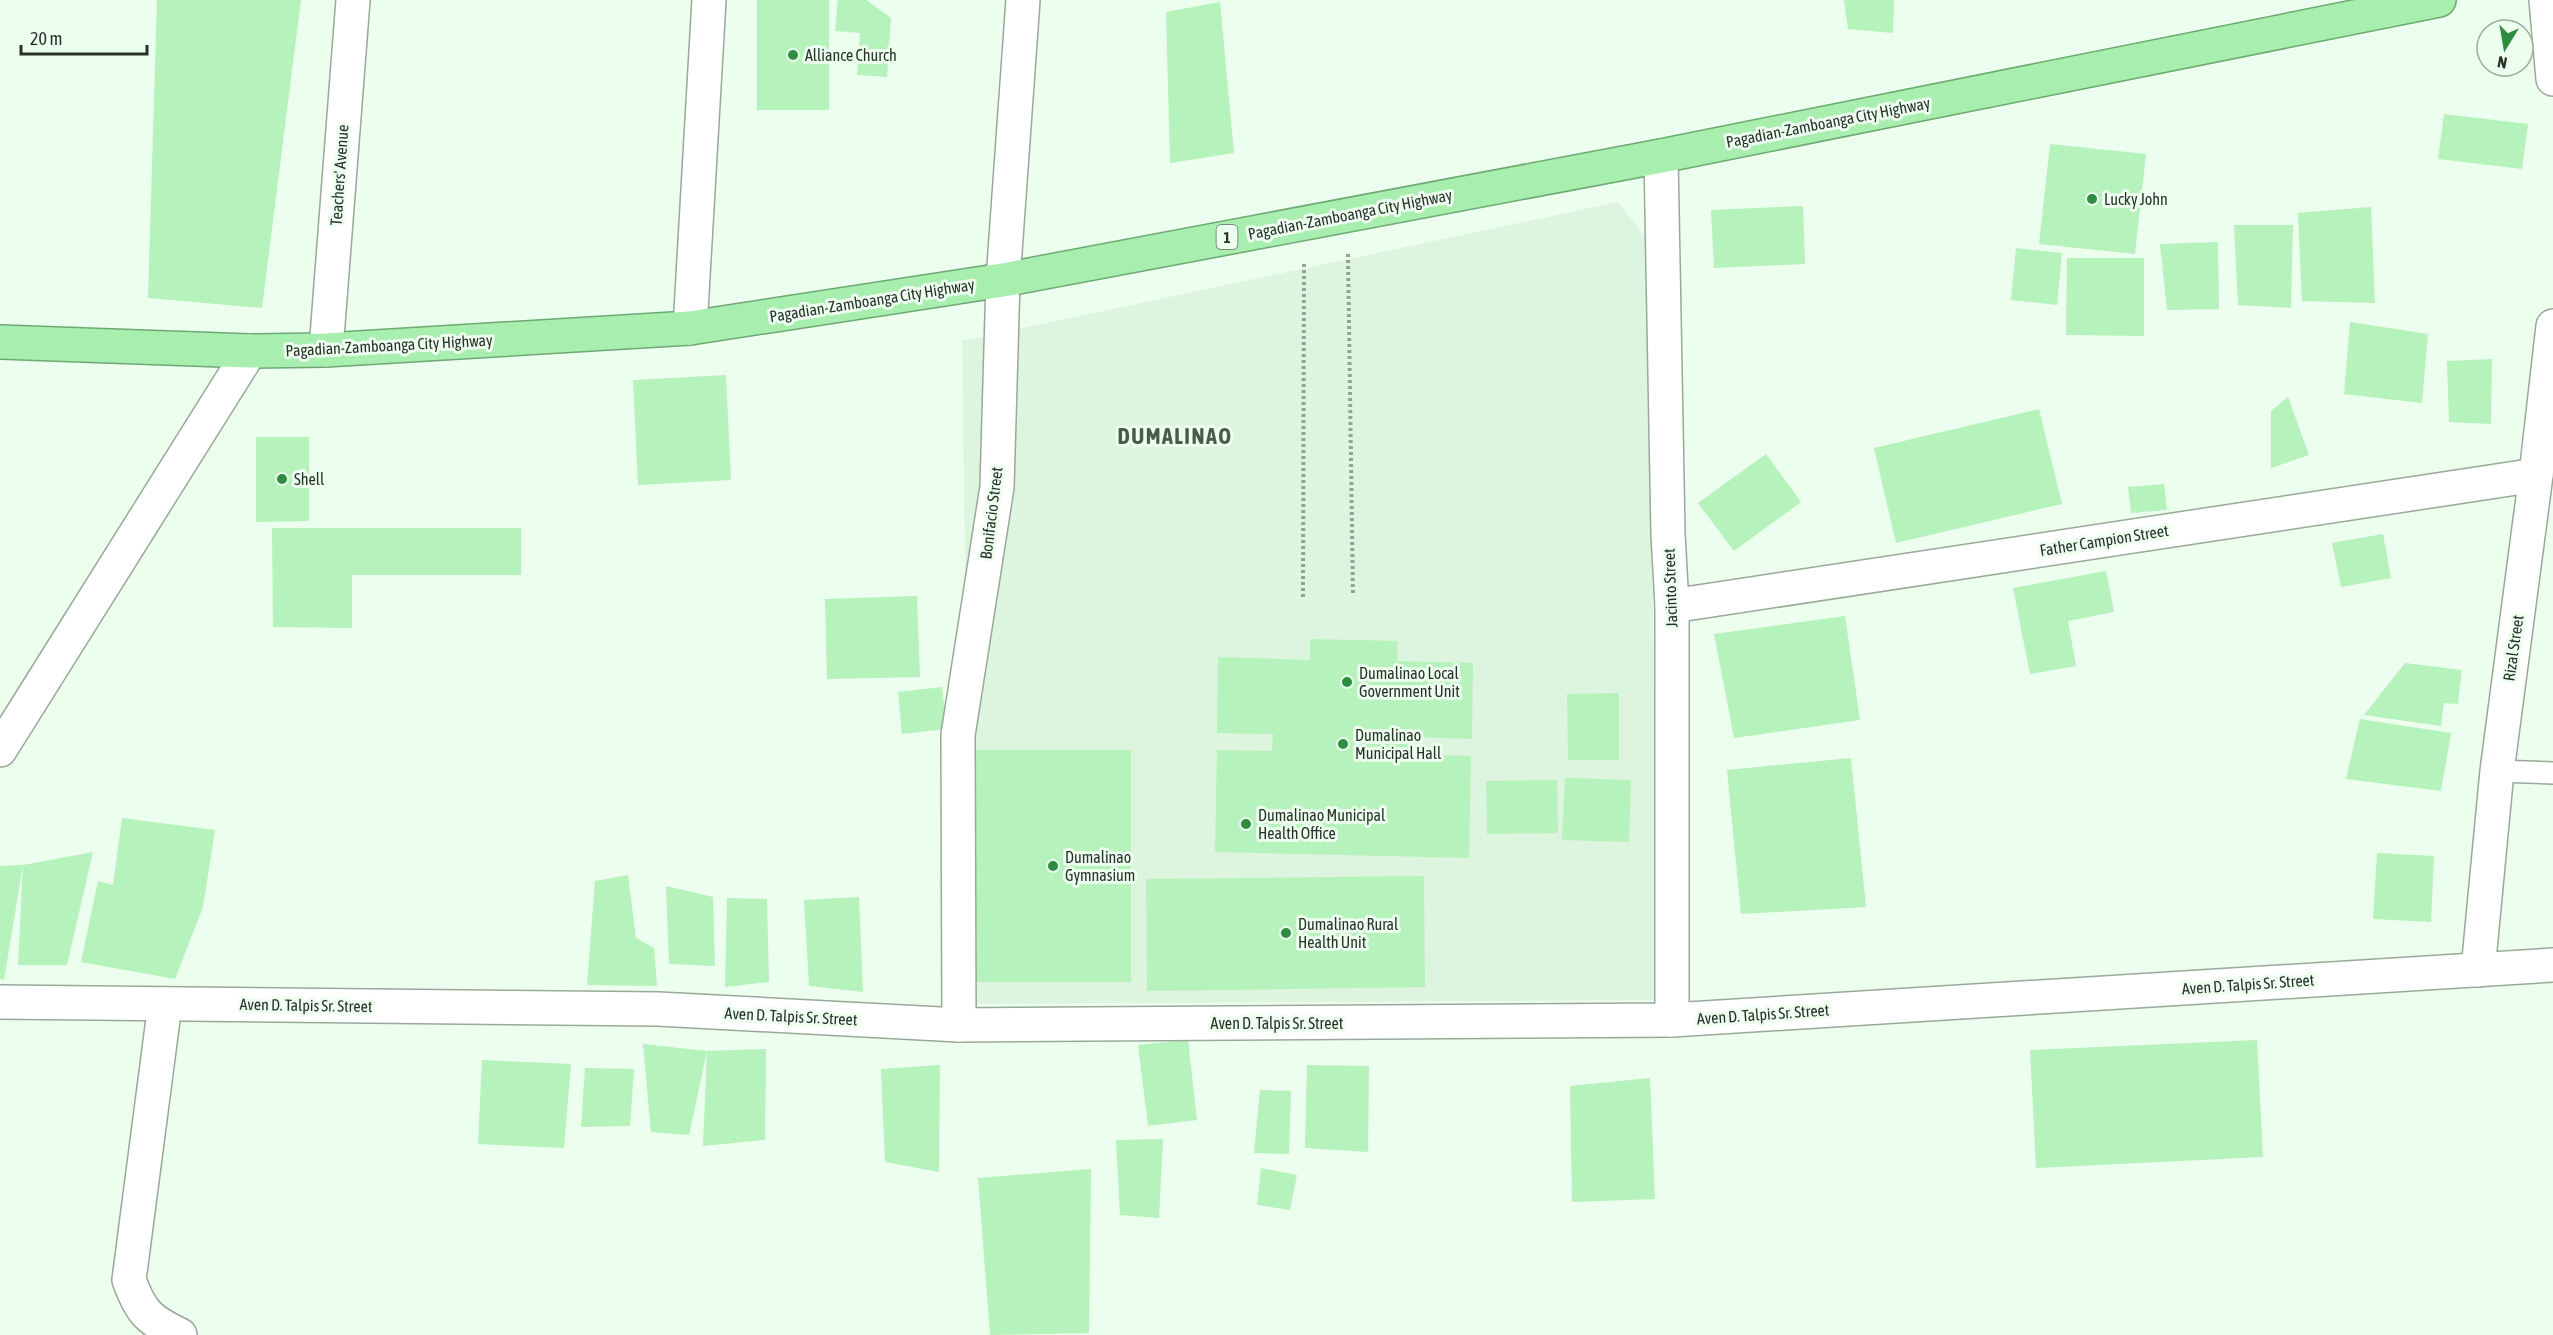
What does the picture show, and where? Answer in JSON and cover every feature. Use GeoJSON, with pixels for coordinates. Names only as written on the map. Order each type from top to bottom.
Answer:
{"type":"FeatureCollection","features":[{"type":"Feature","properties":{"kind":"highway","name":"Pagadian-Zamboanga City Highway"},"geometry":{"type":"LineString","coordinates":[[0,342],[250,351],[326,350],[690,328],[1003,280],[1661,156],[2439,0]]}},
{"type":"Feature","properties":{"kind":"street","name":"Teachers' Avenue"},"geometry":{"type":"LineString","coordinates":[[326,350],[353,0]]}},
{"type":"Feature","properties":{"kind":"street"},"geometry":{"type":"LineString","coordinates":[[690,328],[709,0]]}},
{"type":"Feature","properties":{"kind":"street","name":"Bonifacio Street"},"geometry":{"type":"LineString","coordinates":[[959,1025],[958,735],[997,487],[1003,280],[1023,0]]}},
{"type":"Feature","properties":{"kind":"street"},"geometry":{"type":"LineString","coordinates":[[2546,0],[2553,79]]}},
{"type":"Feature","properties":{"kind":"street","name":"Jacinto Street"},"geometry":{"type":"LineString","coordinates":[[1661,156],[1668,534],[1672,606],[1672,1020]]}},
{"type":"Feature","properties":{"kind":"street","name":"Rizal Street"},"geometry":{"type":"LineString","coordinates":[[2478,970],[2497,771],[2536,474],[2546,442],[2553,326]]}},
{"type":"Feature","properties":{"kind":"street"},"geometry":{"type":"LineString","coordinates":[[0,750],[250,351]]}},
{"type":"Feature","properties":{"kind":"street","name":"Father Campion Street"},"geometry":{"type":"LineString","coordinates":[[1672,606],[2536,474]]}},
{"type":"Feature","properties":{"kind":"street","name":"Aven D. Talpis Sr. Street"},"geometry":{"type":"LineString","coordinates":[[0,1002],[658,1009],[959,1025],[1672,1020],[2553,965]]}},
{"type":"Feature","properties":{"kind":"street"},"geometry":{"type":"LineString","coordinates":[[165,1004],[129,1280],[138,1304],[157,1324],[180,1335]]}},
{"type":"Feature","properties":{"kind":"lane"},"geometry":{"type":"LineString","coordinates":[[2497,771],[2553,773]]}},
{"type":"Feature","properties":{"kind":"path"},"geometry":{"type":"LineString","coordinates":[[1347,214],[1353,596]]}},
{"type":"Feature","properties":{"kind":"path"},"geometry":{"type":"LineString","coordinates":[[1303,597],[1304,223]]}},
{"type":"Feature","properties":{"kind":"shaded area"},"geometry":{"type":"Polygon","coordinates":[[[1618,202],[1649,241],[1657,1000],[971,1004],[962,341],[1618,202]]]}},
{"type":"Feature","properties":{"kind":"building"},"geometry":{"type":"Polygon","coordinates":[[[157,0],[301,0],[262,308],[148,298],[157,0]]]}},
{"type":"Feature","properties":{"kind":"building","name":"Alliance Church"},"geometry":{"type":"Polygon","coordinates":[[[757,0],[829,0],[829,110],[757,110],[757,0]]]}},
{"type":"Feature","properties":{"kind":"building"},"geometry":{"type":"Polygon","coordinates":[[[838,0],[866,0],[891,18],[887,77],[857,75],[860,33],[835,31],[838,0]]]}},
{"type":"Feature","properties":{"kind":"building"},"geometry":{"type":"Polygon","coordinates":[[[1844,0],[1894,0],[1893,33],[1848,29],[1844,0]]]}},
{"type":"Feature","properties":{"kind":"building"},"geometry":{"type":"Polygon","coordinates":[[[1220,2],[1234,153],[1170,163],[1166,12],[1220,2]]]}},
{"type":"Feature","properties":{"kind":"building"},"geometry":{"type":"Polygon","coordinates":[[[2444,114],[2528,124],[2522,169],[2438,159],[2444,114]]]}},
{"type":"Feature","properties":{"kind":"building","name":"Lucky John"},"geometry":{"type":"Polygon","coordinates":[[[2050,144],[2146,154],[2135,254],[2039,244],[2050,144]]]}},
{"type":"Feature","properties":{"kind":"building"},"geometry":{"type":"Polygon","coordinates":[[[1803,206],[1805,264],[1714,268],[1711,210],[1803,206]]]}},
{"type":"Feature","properties":{"kind":"building"},"geometry":{"type":"Polygon","coordinates":[[[2371,207],[2375,303],[2302,301],[2298,213],[2371,207]]]}},
{"type":"Feature","properties":{"kind":"building"},"geometry":{"type":"Polygon","coordinates":[[[2234,225],[2293,225],[2291,308],[2238,305],[2234,225]]]}},
{"type":"Feature","properties":{"kind":"building"},"geometry":{"type":"Polygon","coordinates":[[[2218,242],[2219,309],[2167,310],[2160,244],[2218,242]]]}},
{"type":"Feature","properties":{"kind":"building"},"geometry":{"type":"Polygon","coordinates":[[[2016,248],[2062,253],[2057,305],[2011,300],[2016,248]]]}},
{"type":"Feature","properties":{"kind":"building"},"geometry":{"type":"Polygon","coordinates":[[[2067,258],[2144,258],[2144,336],[2066,335],[2067,258]]]}},
{"type":"Feature","properties":{"kind":"building"},"geometry":{"type":"Polygon","coordinates":[[[2350,322],[2428,334],[2422,403],[2344,394],[2350,322]]]}},
{"type":"Feature","properties":{"kind":"building"},"geometry":{"type":"Polygon","coordinates":[[[2492,359],[2491,424],[2449,422],[2447,361],[2492,359]]]}},
{"type":"Feature","properties":{"kind":"building"},"geometry":{"type":"Polygon","coordinates":[[[726,375],[731,480],[638,485],[633,380],[726,375]]]}},
{"type":"Feature","properties":{"kind":"building"},"geometry":{"type":"Polygon","coordinates":[[[2288,397],[2309,455],[2271,468],[2271,411],[2288,397]]]}},
{"type":"Feature","properties":{"kind":"building"},"geometry":{"type":"Polygon","coordinates":[[[2039,409],[2062,504],[1896,543],[1874,448],[2039,409]]]}},
{"type":"Feature","properties":{"kind":"building","name":"Shell"},"geometry":{"type":"Polygon","coordinates":[[[256,437],[309,437],[309,521],[256,522],[256,437]]]}},
{"type":"Feature","properties":{"kind":"building"},"geometry":{"type":"Polygon","coordinates":[[[1766,454],[1801,502],[1734,551],[1698,503],[1766,454]]]}},
{"type":"Feature","properties":{"kind":"building"},"geometry":{"type":"Polygon","coordinates":[[[2164,484],[2167,510],[2131,513],[2128,487],[2164,484]]]}},
{"type":"Feature","properties":{"kind":"building"},"geometry":{"type":"Polygon","coordinates":[[[272,528],[521,528],[521,575],[352,575],[352,628],[273,627],[272,528]]]}},
{"type":"Feature","properties":{"kind":"building"},"geometry":{"type":"Polygon","coordinates":[[[2383,534],[2391,578],[2341,587],[2332,543],[2383,534]]]}},
{"type":"Feature","properties":{"kind":"building"},"geometry":{"type":"Polygon","coordinates":[[[2106,571],[2114,612],[2068,621],[2076,666],[2030,674],[2013,588],[2106,571]]]}},
{"type":"Feature","properties":{"kind":"building"},"geometry":{"type":"Polygon","coordinates":[[[917,596],[920,677],[827,679],[825,599],[917,596]]]}},
{"type":"Feature","properties":{"kind":"building"},"geometry":{"type":"Polygon","coordinates":[[[1845,616],[1860,720],[1734,738],[1714,634],[1845,616]]]}},
{"type":"Feature","properties":{"kind":"building","name":"Dumalinao Municipal Hall"},"geometry":{"type":"Polygon","coordinates":[[[1310,639],[1398,641],[1397,661],[1473,663],[1472,739],[1413,737],[1413,754],[1471,756],[1469,858],[1215,852],[1217,750],[1272,751],[1273,734],[1217,733],[1218,657],[1310,660],[1310,639]]]}},
{"type":"Feature","properties":{"kind":"building"},"geometry":{"type":"Polygon","coordinates":[[[2405,663],[2462,670],[2458,704],[2444,703],[2441,726],[2364,715],[2405,663]]]}},
{"type":"Feature","properties":{"kind":"building"},"geometry":{"type":"Polygon","coordinates":[[[942,687],[947,729],[902,734],[898,692],[942,687]]]}},
{"type":"Feature","properties":{"kind":"building"},"geometry":{"type":"Polygon","coordinates":[[[1619,693],[1619,760],[1568,760],[1567,694],[1619,693]]]}},
{"type":"Feature","properties":{"kind":"building"},"geometry":{"type":"Polygon","coordinates":[[[2360,719],[2451,733],[2441,791],[2346,779],[2360,719]]]}},
{"type":"Feature","properties":{"kind":"building","name":"Dumalinao Gymnasium"},"geometry":{"type":"Polygon","coordinates":[[[975,750],[1131,750],[1131,982],[975,982],[975,750]]]}},
{"type":"Feature","properties":{"kind":"building"},"geometry":{"type":"Polygon","coordinates":[[[1851,758],[1866,907],[1741,914],[1727,770],[1851,758]]]}},
{"type":"Feature","properties":{"kind":"building"},"geometry":{"type":"Polygon","coordinates":[[[1565,778],[1631,780],[1629,842],[1562,840],[1565,778]]]}},
{"type":"Feature","properties":{"kind":"building"},"geometry":{"type":"Polygon","coordinates":[[[1557,780],[1558,833],[1487,834],[1486,781],[1557,780]]]}},
{"type":"Feature","properties":{"kind":"building"},"geometry":{"type":"Polygon","coordinates":[[[122,818],[215,830],[203,907],[175,979],[81,962],[98,881],[113,885],[122,818]]]}},
{"type":"Feature","properties":{"kind":"building"},"geometry":{"type":"Polygon","coordinates":[[[93,852],[67,965],[18,965],[23,865],[93,852]]]}},
{"type":"Feature","properties":{"kind":"building"},"geometry":{"type":"Polygon","coordinates":[[[2377,853],[2434,856],[2431,922],[2373,919],[2377,853]]]}},
{"type":"Feature","properties":{"kind":"building"},"geometry":{"type":"Polygon","coordinates":[[[23,865],[4,980],[0,979],[0,866],[23,865]]]}},
{"type":"Feature","properties":{"kind":"building"},"geometry":{"type":"Polygon","coordinates":[[[628,875],[636,938],[654,948],[657,986],[587,985],[595,881],[628,875]]]}},
{"type":"Feature","properties":{"kind":"building","name":"Dumalinao Rural Health Unit"},"geometry":{"type":"Polygon","coordinates":[[[1424,876],[1425,987],[1147,991],[1146,879],[1424,876]]]}},
{"type":"Feature","properties":{"kind":"building"},"geometry":{"type":"Polygon","coordinates":[[[666,886],[713,897],[715,966],[669,964],[666,886]]]}},
{"type":"Feature","properties":{"kind":"building"},"geometry":{"type":"Polygon","coordinates":[[[859,897],[863,992],[809,986],[804,900],[859,897]]]}},
{"type":"Feature","properties":{"kind":"building"},"geometry":{"type":"Polygon","coordinates":[[[727,898],[767,899],[769,982],[725,987],[727,898]]]}},
{"type":"Feature","properties":{"kind":"building"},"geometry":{"type":"Polygon","coordinates":[[[1188,1040],[1197,1120],[1148,1126],[1138,1045],[1188,1040]]]}},
{"type":"Feature","properties":{"kind":"building"},"geometry":{"type":"Polygon","coordinates":[[[2257,1040],[2263,1157],[2036,1168],[2030,1050],[2257,1040]]]}},
{"type":"Feature","properties":{"kind":"building"},"geometry":{"type":"Polygon","coordinates":[[[643,1044],[707,1051],[689,1135],[651,1132],[643,1044]]]}},
{"type":"Feature","properties":{"kind":"building"},"geometry":{"type":"Polygon","coordinates":[[[766,1049],[765,1140],[703,1146],[707,1051],[766,1049]]]}},
{"type":"Feature","properties":{"kind":"building"},"geometry":{"type":"Polygon","coordinates":[[[482,1060],[571,1064],[564,1148],[478,1144],[482,1060]]]}},
{"type":"Feature","properties":{"kind":"building"},"geometry":{"type":"Polygon","coordinates":[[[940,1065],[939,1172],[885,1162],[881,1069],[940,1065]]]}},
{"type":"Feature","properties":{"kind":"building"},"geometry":{"type":"Polygon","coordinates":[[[1307,1065],[1369,1066],[1368,1152],[1305,1148],[1307,1065]]]}},
{"type":"Feature","properties":{"kind":"building"},"geometry":{"type":"Polygon","coordinates":[[[585,1068],[634,1069],[630,1126],[581,1127],[585,1068]]]}},
{"type":"Feature","properties":{"kind":"building"},"geometry":{"type":"Polygon","coordinates":[[[1650,1078],[1655,1199],[1572,1202],[1570,1086],[1650,1078]]]}},
{"type":"Feature","properties":{"kind":"building"},"geometry":{"type":"Polygon","coordinates":[[[1260,1090],[1291,1091],[1289,1154],[1254,1153],[1260,1090]]]}},
{"type":"Feature","properties":{"kind":"building"},"geometry":{"type":"Polygon","coordinates":[[[1163,1139],[1159,1218],[1120,1215],[1116,1140],[1163,1139]]]}},
{"type":"Feature","properties":{"kind":"building"},"geometry":{"type":"Polygon","coordinates":[[[1261,1168],[1297,1175],[1290,1210],[1257,1205],[1261,1168]]]}},
{"type":"Feature","properties":{"kind":"building"},"geometry":{"type":"Polygon","coordinates":[[[1091,1169],[1089,1333],[990,1335],[978,1178],[1091,1169]]]}},
{"type":"Feature","properties":{"kind":"place","name":"Alliance Church"},"geometry":{"type":"Point","coordinates":[793,55]}},
{"type":"Feature","properties":{"kind":"place","name":"Lucky John"},"geometry":{"type":"Point","coordinates":[2092,199]}},
{"type":"Feature","properties":{"kind":"place","name":"Shell"},"geometry":{"type":"Point","coordinates":[282,479]}},
{"type":"Feature","properties":{"kind":"place","name":"Dumalinao Local Government Unit"},"geometry":{"type":"Point","coordinates":[1347,682]}},
{"type":"Feature","properties":{"kind":"place","name":"Dumalinao Municipal Hall"},"geometry":{"type":"Point","coordinates":[1343,744]}},
{"type":"Feature","properties":{"kind":"place","name":"Dumalinao Municipal Health Office"},"geometry":{"type":"Point","coordinates":[1246,824]}},
{"type":"Feature","properties":{"kind":"place","name":"Dumalinao Gymnasium"},"geometry":{"type":"Point","coordinates":[1053,866]}},
{"type":"Feature","properties":{"kind":"place","name":"Dumalinao Rural Health Unit"},"geometry":{"type":"Point","coordinates":[1286,933]}},
{"type":"Feature","properties":{"kind":"district","name":"DUMALINAO"},"geometry":{"type":"Point","coordinates":[1175,436]}}]}
